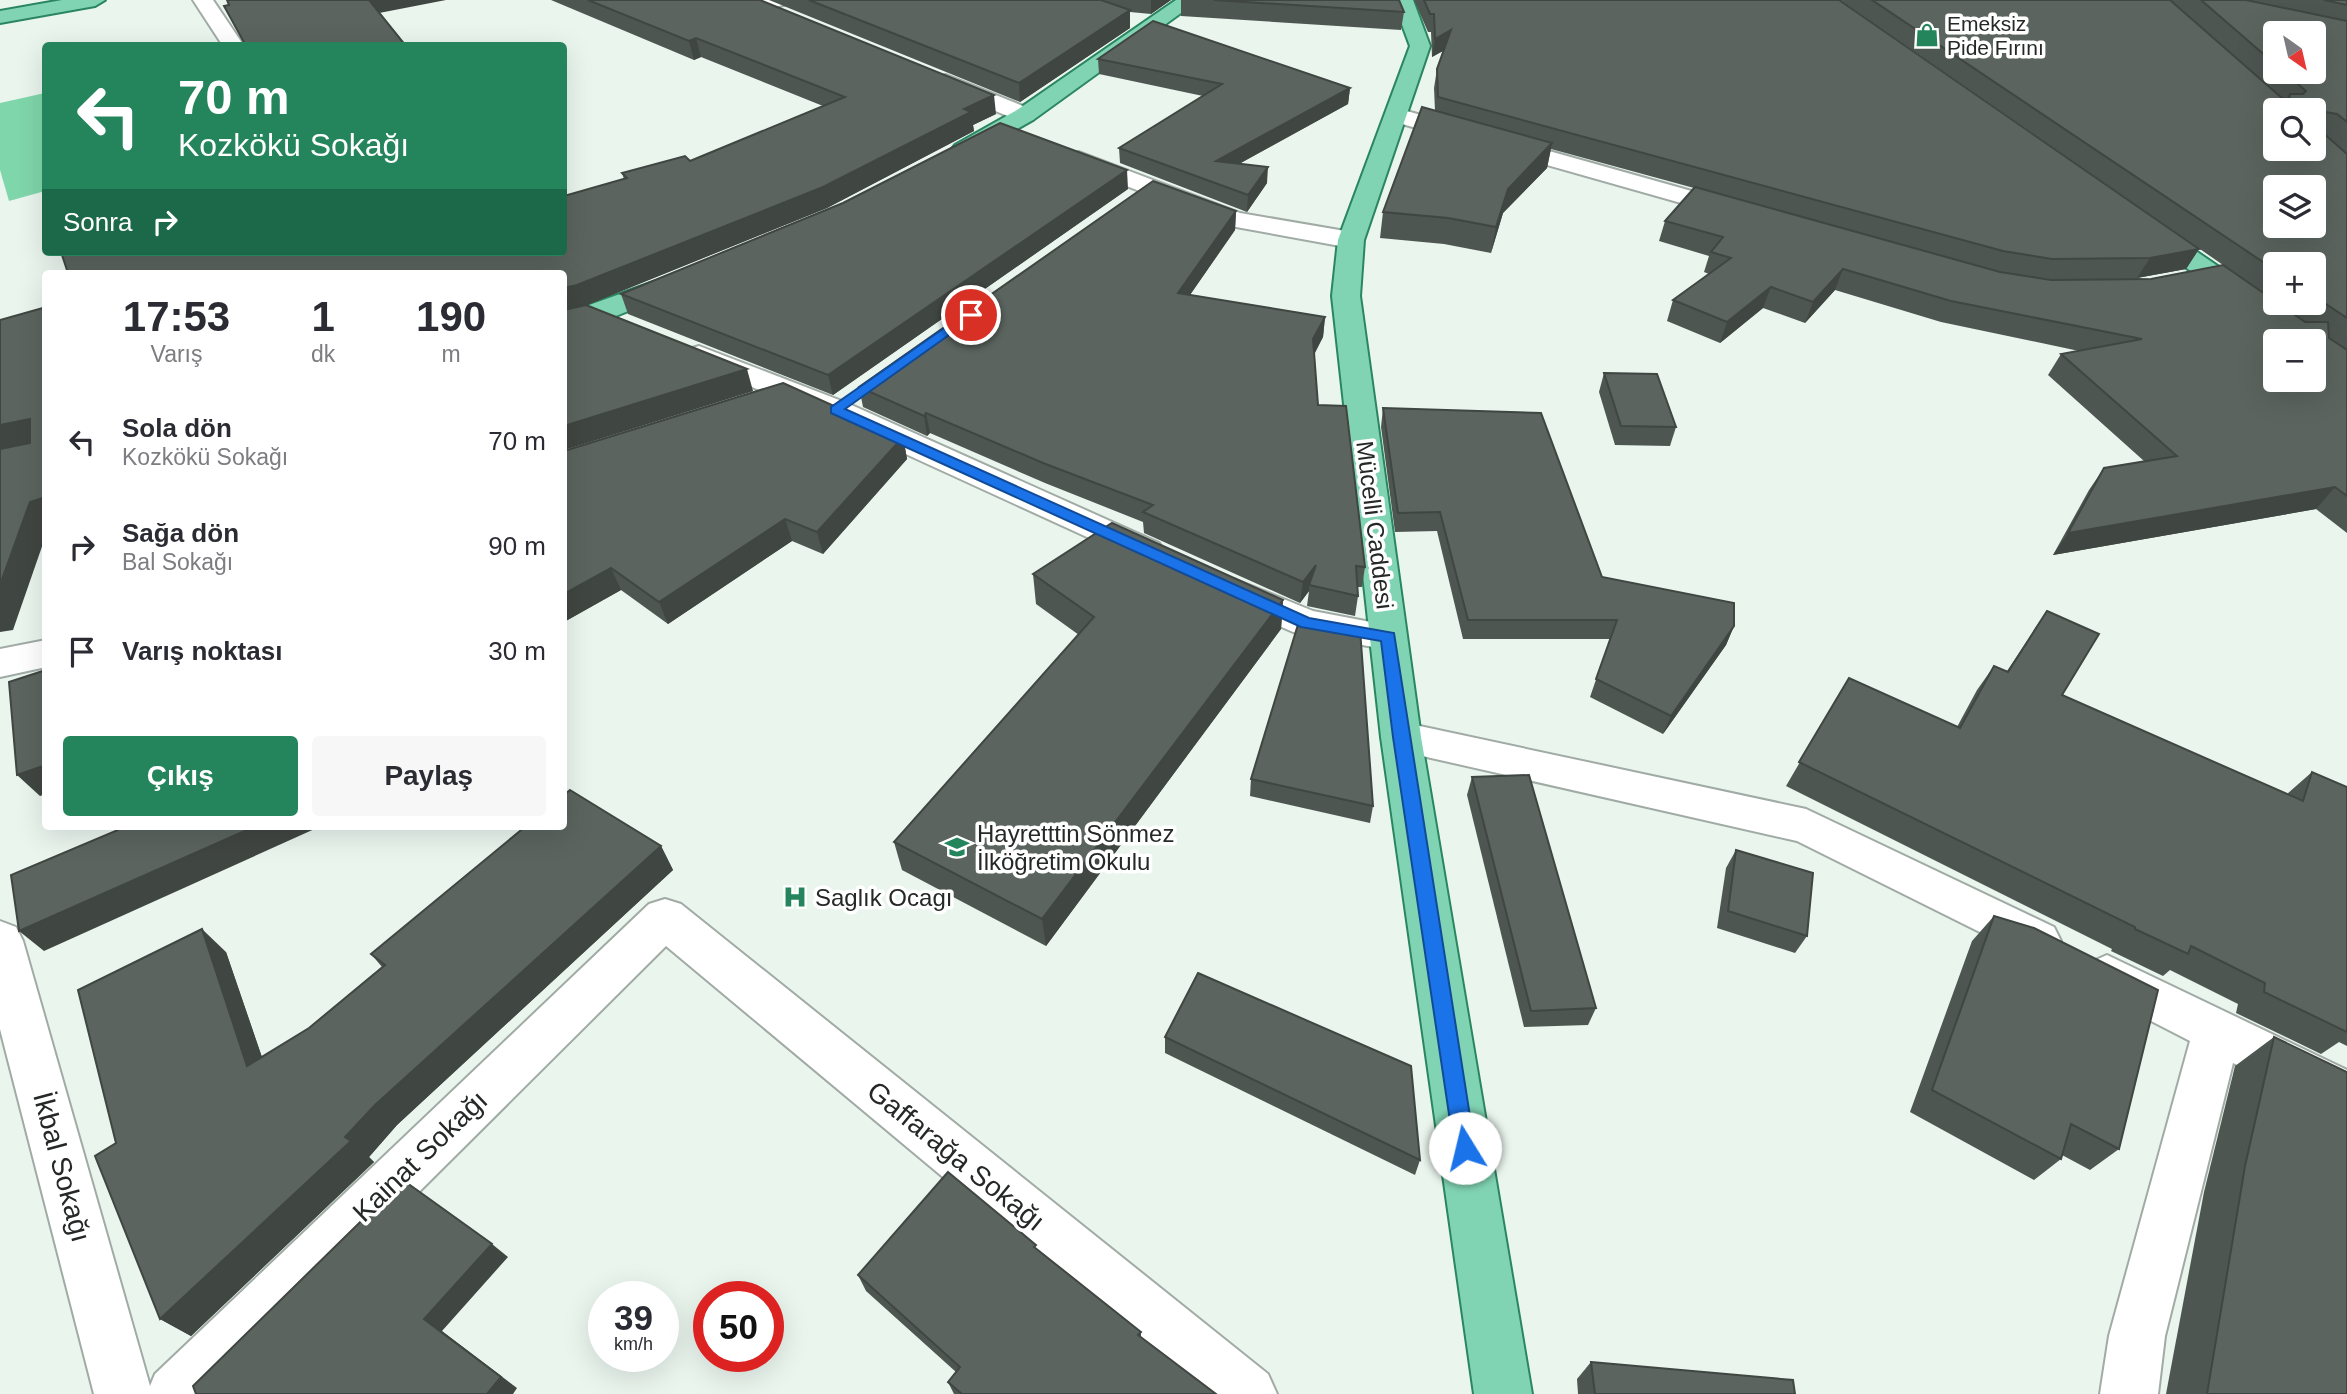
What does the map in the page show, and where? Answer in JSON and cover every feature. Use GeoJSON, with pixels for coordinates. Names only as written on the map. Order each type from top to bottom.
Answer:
{"type":"FeatureCollection","features":[{"type":"Feature","properties":{"kind":"main road"},"geometry":{"type":"LineString","coordinates":[[0,17],[95,0]]}},
{"type":"Feature","properties":{"kind":"main road"},"geometry":{"type":"LineString","coordinates":[[944,159],[1003,128],[1026,126],[1189,0]]}},
{"type":"Feature","properties":{"kind":"main road","name":"Mücelli Caddesi"},"geometry":{"type":"LineString","coordinates":[[1403,0],[1420,46],[1350,240],[1346,296],[1401,737],[1503,1394]]}},
{"type":"Feature","properties":{"kind":"main road"},"geometry":{"type":"LineString","coordinates":[[2134,220],[2292,329]]}},
{"type":"Feature","properties":{"kind":"main road"},"geometry":{"type":"LineString","coordinates":[[567,322],[596,314],[698,272]]}},
{"type":"Feature","properties":{"kind":"street"},"geometry":{"type":"LineString","coordinates":[[203,0],[231,42]]}},
{"type":"Feature","properties":{"kind":"street"},"geometry":{"type":"LineString","coordinates":[[924,73],[1026,126]]}},
{"type":"Feature","properties":{"kind":"street"},"geometry":{"type":"LineString","coordinates":[[1396,115],[1765,219]]}},
{"type":"Feature","properties":{"kind":"street"},"geometry":{"type":"LineString","coordinates":[[1052,148],[1234,220],[1350,240]]}},
{"type":"Feature","properties":{"kind":"street"},"geometry":{"type":"LineString","coordinates":[[1129,203],[1151,187]]}},
{"type":"Feature","properties":{"kind":"street"},"geometry":{"type":"LineString","coordinates":[[2175,282],[2213,275]]}},
{"type":"Feature","properties":{"kind":"street"},"geometry":{"type":"LineString","coordinates":[[596,314],[633,329]]}},
{"type":"Feature","properties":{"kind":"street"},"geometry":{"type":"LineString","coordinates":[[670,343],[792,391],[847,402],[1192,571],[1306,623],[1388,637]]}},
{"type":"Feature","properties":{"kind":"street"},"geometry":{"type":"LineString","coordinates":[[741,407],[792,391]]}},
{"type":"Feature","properties":{"kind":"street"},"geometry":{"type":"LineString","coordinates":[[0,663],[42,654]]}},
{"type":"Feature","properties":{"kind":"street"},"geometry":{"type":"LineString","coordinates":[[1401,737],[1806,827],[2347,1095]]}},
{"type":"Feature","properties":{"kind":"street","name":"Kainat Sokağı"},"geometry":{"type":"LineString","coordinates":[[175,1394],[665,918]]}},
{"type":"Feature","properties":{"kind":"street","name":"Gaffarağa Sokağı"},"geometry":{"type":"LineString","coordinates":[[665,918],[1248,1394]]}},
{"type":"Feature","properties":{"kind":"street","name":"İkbal Sokağı"},"geometry":{"type":"LineString","coordinates":[[0,941],[123,1394]]}},
{"type":"Feature","properties":{"kind":"street"},"geometry":{"type":"LineString","coordinates":[[2129,1394],[2137,1336],[2217,1030]]}},
{"type":"Feature","properties":{"kind":"green space"},"geometry":{"type":"Polygon","coordinates":[[[42,94],[42,192],[9,201],[0,170],[0,103],[42,94]]]}},
{"type":"Feature","properties":{"kind":"building"},"geometry":{"type":"Polygon","coordinates":[[[227,0],[369,0],[403,42],[244,42],[224,6],[229,5],[227,0]]]}},
{"type":"Feature","properties":{"kind":"building"},"geometry":{"type":"Polygon","coordinates":[[[588,0],[760,0],[994,95],[964,109],[971,112],[823,187],[567,287],[567,270],[67,270],[62,256],[567,256],[567,195],[627,178],[622,173],[685,156],[690,161],[845,97],[696,38],[689,41],[588,0]]]}},
{"type":"Feature","properties":{"kind":"building"},"geometry":{"type":"Polygon","coordinates":[[[809,0],[1101,0],[1130,10],[1019,83],[809,0]]]}},
{"type":"Feature","properties":{"kind":"building"},"geometry":{"type":"Polygon","coordinates":[[[1214,0],[1399,0],[1404,12],[1214,0]]]}},
{"type":"Feature","properties":{"kind":"building"},"geometry":{"type":"Polygon","coordinates":[[[1424,0],[1839,0],[2199,249],[2150,258],[2052,259],[2003,251],[1438,97],[1437,69],[1451,30],[1435,39],[1434,14],[1430,14],[1424,0]]]}},
{"type":"Feature","properties":{"kind":"building"},"geometry":{"type":"Polygon","coordinates":[[[1872,0],[2170,0],[2282,98],[2263,98],[2263,161],[2326,161],[2326,135],[2347,154],[2347,318],[2326,304],[2326,252],[2263,252],[2263,262],[1872,0]]]}},
{"type":"Feature","properties":{"kind":"building"},"geometry":{"type":"Polygon","coordinates":[[[2201,0],[2246,0],[2347,21],[2347,122],[2337,114],[2326,112],[2326,98],[2289,98],[2290,94],[2303,94],[2306,91],[2298,84],[2326,84],[2326,21],[2263,21],[2263,54],[2201,0]]]}},
{"type":"Feature","properties":{"kind":"building"},"geometry":{"type":"Polygon","coordinates":[[[2324,0],[2347,0],[2347,5],[2324,0]]]}},
{"type":"Feature","properties":{"kind":"building"},"geometry":{"type":"Polygon","coordinates":[[[1153,21],[1350,88],[1216,161],[1268,167],[1248,195],[1119,148],[1222,84],[1098,59],[1153,21]]]}},
{"type":"Feature","properties":{"kind":"building"},"geometry":{"type":"Polygon","coordinates":[[[1422,107],[1552,143],[1508,189],[1496,227],[1448,218],[1383,212],[1422,107]]]}},
{"type":"Feature","properties":{"kind":"building"},"geometry":{"type":"Polygon","coordinates":[[[1000,123],[1127,170],[828,375],[621,294],[843,203],[1000,123]]]}},
{"type":"Feature","properties":{"kind":"building"},"geometry":{"type":"Polygon","coordinates":[[[1153,181],[1236,211],[1178,293],[1325,317],[1313,339],[1318,405],[1346,406],[1365,567],[1356,566],[1358,596],[1309,585],[1316,565],[1303,582],[1143,512],[1153,505],[1043,463],[926,413],[924,416],[859,387],[1153,181]]]}},
{"type":"Feature","properties":{"kind":"building"},"geometry":{"type":"Polygon","coordinates":[[[1695,187],[2000,272],[2051,280],[2151,279],[2223,265],[2263,293],[2263,315],[2295,315],[2305,322],[2328,322],[2329,338],[2347,350],[2347,496],[2335,487],[2068,533],[2104,468],[2177,456],[2061,354],[2142,339],[1951,301],[1843,269],[1813,302],[1771,287],[1727,322],[1673,300],[1731,258],[1711,252],[1723,237],[1665,221],[1695,187]]]}},
{"type":"Feature","properties":{"kind":"building"},"geometry":{"type":"Polygon","coordinates":[[[586,305],[747,369],[567,425],[567,309],[586,305]]]}},
{"type":"Feature","properties":{"kind":"building"},"geometry":{"type":"Polygon","coordinates":[[[42,308],[42,498],[30,502],[0,585],[0,449],[30,443],[30,419],[0,425],[0,320],[42,308]]]}},
{"type":"Feature","properties":{"kind":"building"},"geometry":{"type":"Polygon","coordinates":[[[1604,373],[1657,374],[1676,427],[1621,426],[1604,373]]]}},
{"type":"Feature","properties":{"kind":"building"},"geometry":{"type":"Polygon","coordinates":[[[783,383],[903,437],[817,532],[785,519],[659,602],[611,568],[567,592],[567,450],[783,383]]]}},
{"type":"Feature","properties":{"kind":"building"},"geometry":{"type":"Polygon","coordinates":[[[1383,408],[1541,413],[1602,577],[1734,603],[1734,626],[1671,716],[1596,679],[1617,620],[1468,620],[1440,512],[1398,513],[1383,408]]]}},
{"type":"Feature","properties":{"kind":"building"},"geometry":{"type":"Polygon","coordinates":[[[1112,523],[1283,600],[1042,919],[894,842],[1094,617],[1033,574],[1112,523]]]}},
{"type":"Feature","properties":{"kind":"building"},"geometry":{"type":"Polygon","coordinates":[[[2047,611],[2099,634],[2062,695],[2303,801],[2312,772],[2347,787],[2347,1032],[2264,992],[2265,983],[2191,946],[2188,954],[1799,762],[1849,678],[1960,728],[1994,666],[2008,672],[2047,611]]]}},
{"type":"Feature","properties":{"kind":"building"},"geometry":{"type":"Polygon","coordinates":[[[1300,618],[1360,629],[1373,806],[1251,779],[1300,618]]]}},
{"type":"Feature","properties":{"kind":"building"},"geometry":{"type":"Polygon","coordinates":[[[42,671],[42,766],[17,775],[9,682],[42,671]]]}},
{"type":"Feature","properties":{"kind":"building"},"geometry":{"type":"Polygon","coordinates":[[[1529,775],[1596,1008],[1531,1011],[1472,777],[1529,775]]]}},
{"type":"Feature","properties":{"kind":"building"},"geometry":{"type":"Polygon","coordinates":[[[570,790],[661,846],[375,1105],[345,1137],[351,1141],[160,1319],[95,1156],[116,1143],[78,990],[202,929],[247,1066],[309,1028],[385,965],[371,954],[521,830],[567,830],[567,792],[570,790]]]}},
{"type":"Feature","properties":{"kind":"building"},"geometry":{"type":"Polygon","coordinates":[[[118,830],[247,830],[19,931],[11,875],[118,830]]]}},
{"type":"Feature","properties":{"kind":"building"},"geometry":{"type":"Polygon","coordinates":[[[1736,850],[1813,873],[1807,936],[1728,911],[1736,850]]]}},
{"type":"Feature","properties":{"kind":"building"},"geometry":{"type":"Polygon","coordinates":[[[1994,916],[2034,928],[2158,990],[2119,1149],[2071,1124],[2061,1159],[1932,1090],[1994,916]]]}},
{"type":"Feature","properties":{"kind":"building"},"geometry":{"type":"Polygon","coordinates":[[[1198,973],[1411,1066],[1420,1160],[1165,1037],[1198,973]]]}},
{"type":"Feature","properties":{"kind":"building"},"geometry":{"type":"Polygon","coordinates":[[[2274,1037],[2347,1072],[2347,1394],[2207,1394],[2245,1166],[2274,1037]]]}},
{"type":"Feature","properties":{"kind":"building"},"geometry":{"type":"Polygon","coordinates":[[[948,1172],[1036,1245],[1034,1247],[1141,1332],[1138,1335],[1216,1394],[962,1394],[948,1382],[960,1367],[858,1275],[948,1172]]]}},
{"type":"Feature","properties":{"kind":"building"},"geometry":{"type":"Polygon","coordinates":[[[403,1180],[492,1244],[424,1319],[501,1377],[487,1394],[196,1394],[193,1386],[403,1180]]]}},
{"type":"Feature","properties":{"kind":"building"},"geometry":{"type":"Polygon","coordinates":[[[1591,1362],[1793,1380],[1795,1394],[1595,1394],[1591,1362]]]}},
{"type":"Feature","properties":{"kind":"place","name":"Emeksiz Pide Fırını"},"geometry":{"type":"Point","coordinates":[1927,35]}},
{"type":"Feature","properties":{"kind":"place","name":"Hayretttin Sönmez İlköğretim Okulu"},"geometry":{"type":"Point","coordinates":[957,847]}},
{"type":"Feature","properties":{"kind":"place","name":"Saglık Ocagı"},"geometry":{"type":"Point","coordinates":[795,897]}},
{"type":"Feature","properties":{"kind":"route"},"geometry":{"type":"LineString","coordinates":[[971,315],[836,410],[1306,623],[1388,637],[1465,1148]]}}]}
